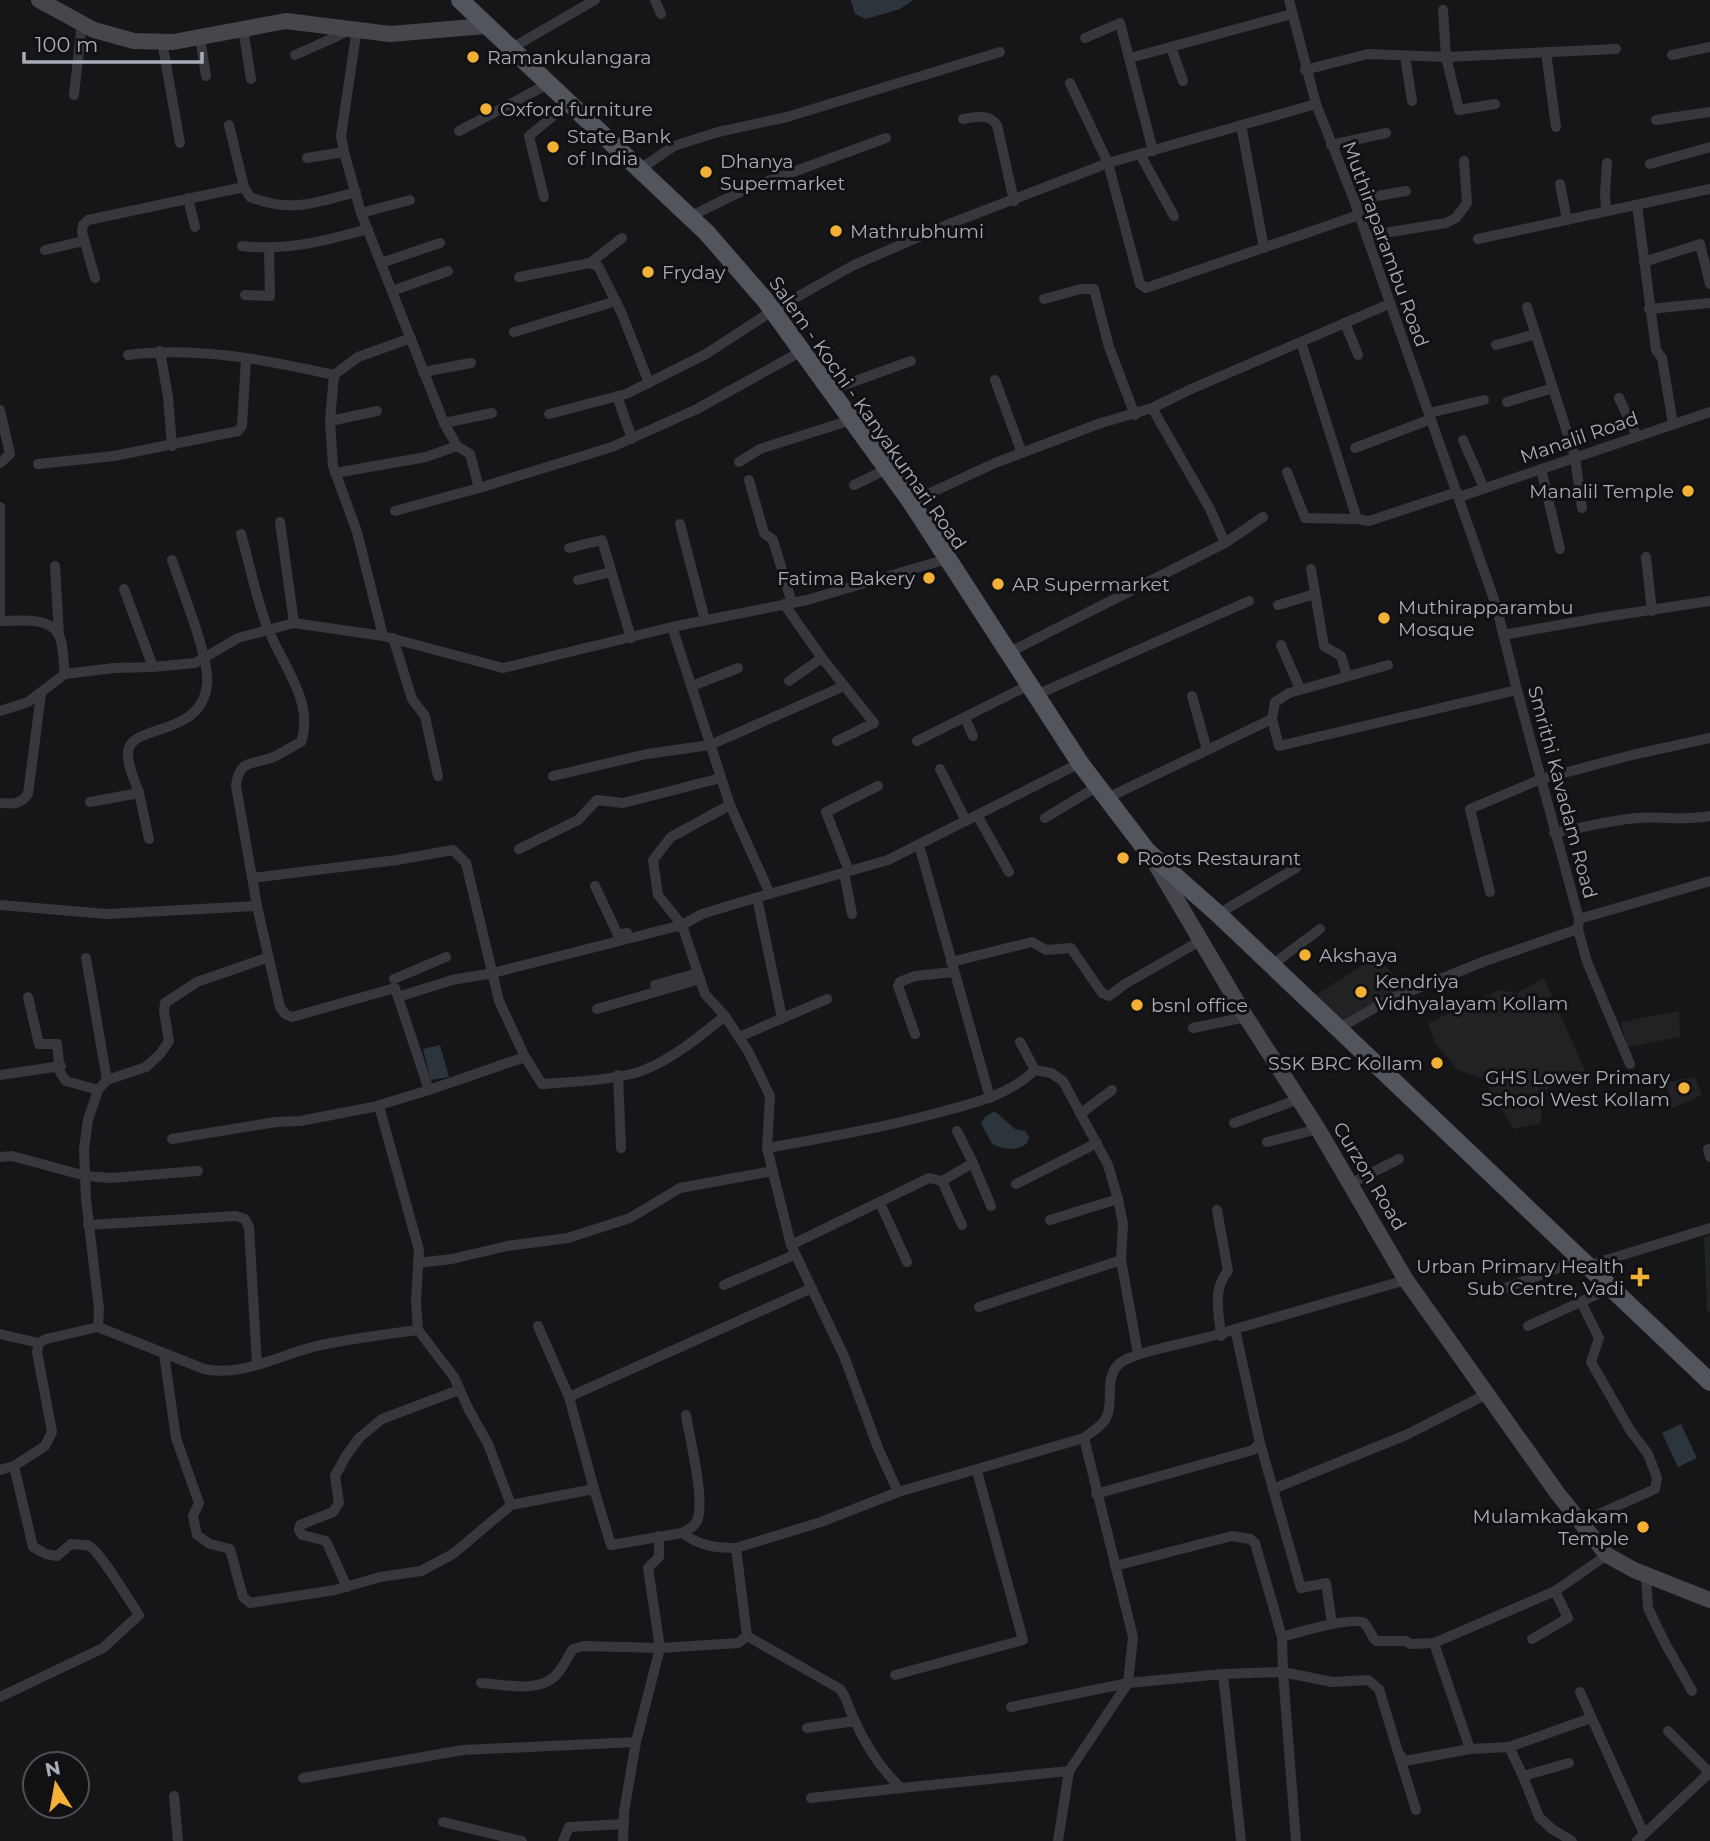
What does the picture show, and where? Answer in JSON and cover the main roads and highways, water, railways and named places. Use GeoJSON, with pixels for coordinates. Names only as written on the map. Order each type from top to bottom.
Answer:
{"type":"FeatureCollection","features":[{"type":"Feature","properties":{"kind":"main road"},"geometry":{"type":"LineString","coordinates":[[39,0],[94,30],[134,41],[173,42],[286,21],[390,34],[486,26]]}},
{"type":"Feature","properties":{"kind":"main road","name":"Salem - Kochi - Kanyakumari Road"},"geometry":{"type":"LineString","coordinates":[[460,0],[689,217],[772,310],[911,502],[1080,763],[1147,851],[1219,914],[1710,1382]]}},
{"type":"Feature","properties":{"kind":"main road","name":"Curzon Road"},"geometry":{"type":"LineString","coordinates":[[1147,851],[1246,1017],[1318,1129],[1406,1280],[1559,1494],[1607,1555],[1646,1575],[1710,1600]]}},
{"type":"Feature","properties":{"kind":"place","name":"Ramankulangara"},"geometry":{"type":"Point","coordinates":[473,57]}},
{"type":"Feature","properties":{"kind":"place","name":"Oxford furniture"},"geometry":{"type":"Point","coordinates":[486,109]}},
{"type":"Feature","properties":{"kind":"place","name":"State Bank of India"},"geometry":{"type":"Point","coordinates":[553,147]}},
{"type":"Feature","properties":{"kind":"place","name":"Dhanya Supermarket"},"geometry":{"type":"Point","coordinates":[706,172]}},
{"type":"Feature","properties":{"kind":"place","name":"Mathrubhumi"},"geometry":{"type":"Point","coordinates":[836,231]}},
{"type":"Feature","properties":{"kind":"place","name":"Fryday"},"geometry":{"type":"Point","coordinates":[648,272]}},
{"type":"Feature","properties":{"kind":"place","name":"Manalil Temple"},"geometry":{"type":"Point","coordinates":[1688,491]}},
{"type":"Feature","properties":{"kind":"place","name":"Fatima Bakery"},"geometry":{"type":"Point","coordinates":[929,578]}},
{"type":"Feature","properties":{"kind":"place","name":"AR Supermarket"},"geometry":{"type":"Point","coordinates":[998,584]}},
{"type":"Feature","properties":{"kind":"place","name":"Muthirapparambu Mosque"},"geometry":{"type":"Point","coordinates":[1384,618]}},
{"type":"Feature","properties":{"kind":"place","name":"Roots Restaurant"},"geometry":{"type":"Point","coordinates":[1123,858]}},
{"type":"Feature","properties":{"kind":"place","name":"Akshaya"},"geometry":{"type":"Point","coordinates":[1305,955]}},
{"type":"Feature","properties":{"kind":"place","name":"Kendriya Vidhyalayam Kollam"},"geometry":{"type":"Point","coordinates":[1361,992]}},
{"type":"Feature","properties":{"kind":"place","name":"bsnl office"},"geometry":{"type":"Point","coordinates":[1137,1005]}},
{"type":"Feature","properties":{"kind":"place","name":"SSK BRC Kollam"},"geometry":{"type":"Point","coordinates":[1437,1063]}},
{"type":"Feature","properties":{"kind":"place","name":"GHS Lower Primary School West Kollam"},"geometry":{"type":"Point","coordinates":[1684,1088]}},
{"type":"Feature","properties":{"kind":"place","name":"Urban Primary Health Sub Centre, Vadi"},"geometry":{"type":"Point","coordinates":[1640,1277]}},
{"type":"Feature","properties":{"kind":"place","name":"Mulamkadakam Temple"},"geometry":{"type":"Point","coordinates":[1643,1527]}}]}
